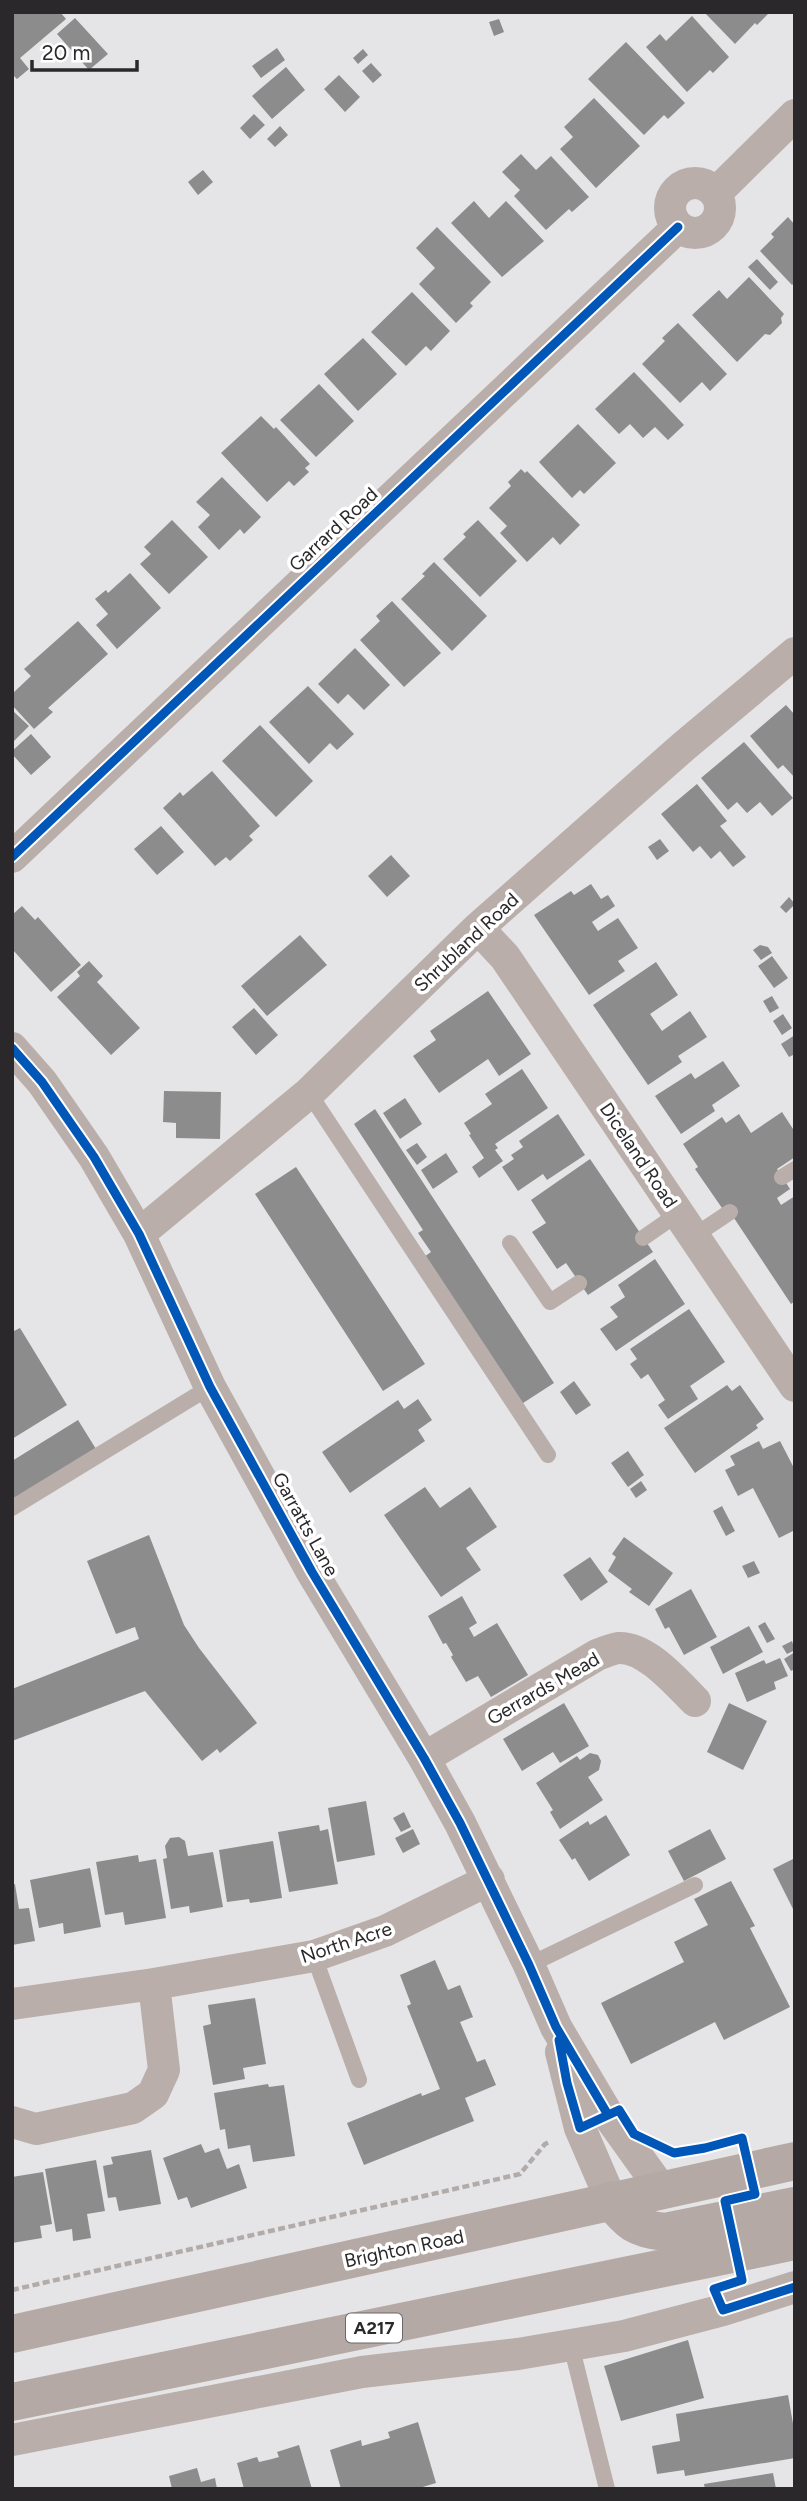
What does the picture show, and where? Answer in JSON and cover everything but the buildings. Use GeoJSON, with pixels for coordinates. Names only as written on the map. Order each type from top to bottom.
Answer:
{"type":"FeatureCollection","features":[{"type":"Feature","properties":{"kind":"highway","name":"Brighton Road"},"geometry":{"type":"LineString","coordinates":[[12,2334],[795,2161]]}},
{"type":"Feature","properties":{"kind":"highway"},"geometry":{"type":"LineString","coordinates":[[611,2200],[628,2222],[648,2231],[665,2232],[795,2206]]}},
{"type":"Feature","properties":{"kind":"highway","name":"A217"},"geometry":{"type":"LineString","coordinates":[[12,2402],[795,2241]]}},
{"type":"Feature","properties":{"kind":"street","name":"Garrard Road"},"geometry":{"type":"LineString","coordinates":[[12,857],[678,227],[691,234],[706,232],[718,222],[721,207],[716,193],[795,115]]}},
{"type":"Feature","properties":{"kind":"street","name":"Shrubland Road"},"geometry":{"type":"LineString","coordinates":[[139,1234],[309,1093],[478,928],[683,747],[791,665]]}},
{"type":"Feature","properties":{"kind":"street","name":"Diceland Road"},"geometry":{"type":"LineString","coordinates":[[478,928],[505,957],[795,1386]]}},
{"type":"Feature","properties":{"kind":"street","name":"Garratts Lane"},"geometry":{"type":"LineString","coordinates":[[12,1048],[42,1082],[86,1146],[139,1234],[210,1387],[312,1572],[424,1758],[489,1880],[556,2027],[608,2115],[661,2189]]}},
{"type":"Feature","properties":{"kind":"street","name":"Gerrards Mead"},"geometry":{"type":"LineString","coordinates":[[424,1758],[597,1656],[619,1648],[638,1653],[657,1664],[695,1701]]}},
{"type":"Feature","properties":{"kind":"street","name":"North Acre"},"geometry":{"type":"LineString","coordinates":[[12,2004],[154,1984],[314,1955],[386,1930],[489,1880]]}},
{"type":"Feature","properties":{"kind":"street"},"geometry":{"type":"LineString","coordinates":[[12,2122],[36,2129],[133,2108],[153,2095],[164,2070],[154,1984]]}},
{"type":"Feature","properties":{"kind":"street","name":"Garratts Lane"},"geometry":{"type":"LineString","coordinates":[[556,2027],[567,2083],[580,2128],[611,2200]]}},
{"type":"Feature","properties":{"kind":"street"},"geometry":{"type":"LineString","coordinates":[[12,2440],[362,2372],[518,2354],[624,2336],[723,2310],[795,2287]]}},
{"type":"Feature","properties":{"kind":"lane"},"geometry":{"type":"LineString","coordinates":[[309,1093],[548,1455]]}},
{"type":"Feature","properties":{"kind":"lane"},"geometry":{"type":"LineString","coordinates":[[643,1238],[730,1212]]}},
{"type":"Feature","properties":{"kind":"lane"},"geometry":{"type":"LineString","coordinates":[[510,1243],[550,1303],[579,1283]]}},
{"type":"Feature","properties":{"kind":"lane"},"geometry":{"type":"LineString","coordinates":[[12,1508],[210,1387]]}},
{"type":"Feature","properties":{"kind":"lane"},"geometry":{"type":"LineString","coordinates":[[529,1965],[695,1885]]}},
{"type":"Feature","properties":{"kind":"lane"},"geometry":{"type":"LineString","coordinates":[[314,1955],[359,2080]]}},
{"type":"Feature","properties":{"kind":"lane"},"geometry":{"type":"LineString","coordinates":[[571,2345],[607,2489]]}},
{"type":"Feature","properties":{"kind":"path"},"geometry":{"type":"LineString","coordinates":[[12,2290],[520,2174],[545,2144]]}},
{"type":"Feature","properties":{"kind":"cycle path"},"geometry":{"type":"LineString","coordinates":[[12,857],[678,227]]}},
{"type":"Feature","properties":{"kind":"cycle path"},"geometry":{"type":"LineString","coordinates":[[12,1048],[42,1082],[94,1157],[139,1234],[210,1387],[312,1572],[460,1823],[556,2027],[608,2115]]}},
{"type":"Feature","properties":{"kind":"cycle path"},"geometry":{"type":"LineString","coordinates":[[559,2040],[567,2083],[580,2128],[619,2110],[634,2134],[674,2153],[742,2138],[755,2194],[725,2201],[742,2280],[714,2289],[723,2310],[795,2287]]}}]}
